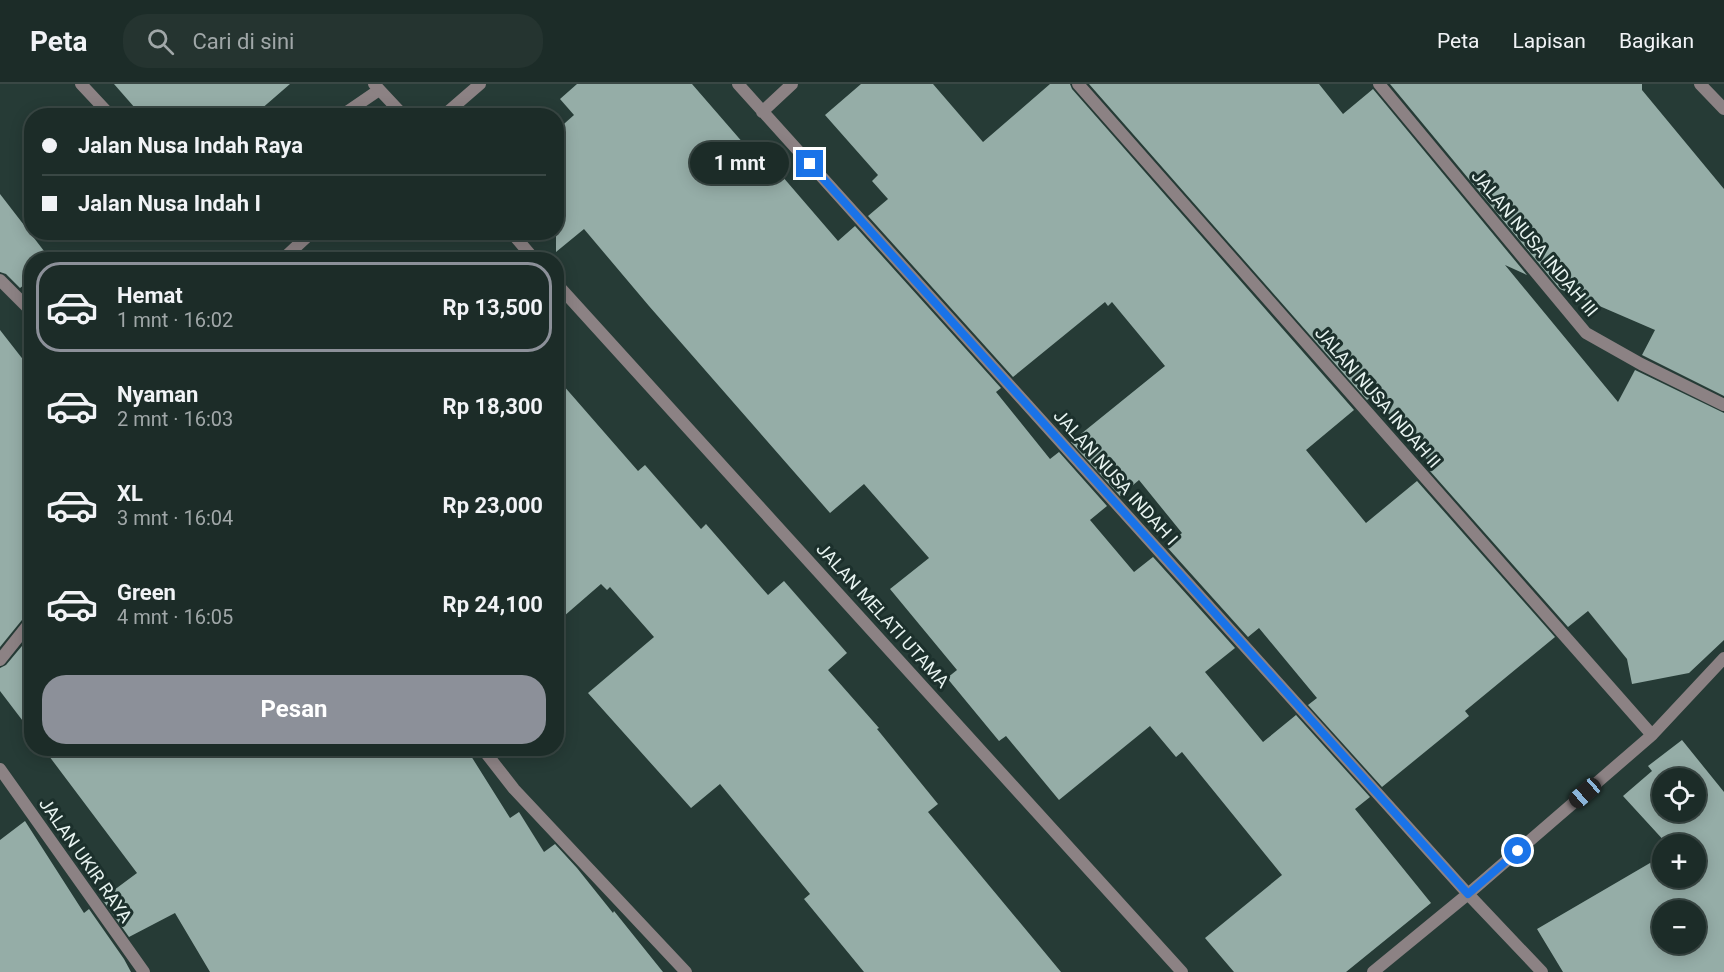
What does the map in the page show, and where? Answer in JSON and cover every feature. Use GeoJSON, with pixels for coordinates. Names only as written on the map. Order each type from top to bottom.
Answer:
{"type":"FeatureCollection","features":[{"type":"Feature","properties":{"kind":"street"},"geometry":{"type":"LineString","coordinates":[[81,84],[104,108]]}},
{"type":"Feature","properties":{"kind":"street"},"geometry":{"type":"LineString","coordinates":[[452,108],[480,84]]}},
{"type":"Feature","properties":{"kind":"street","name":"JALAN NUSA INDAH I"},"geometry":{"type":"LineString","coordinates":[[738,84],[1468,894],[1542,972]]}},
{"type":"Feature","properties":{"kind":"street"},"geometry":{"type":"LineString","coordinates":[[762,111],[792,84]]}},
{"type":"Feature","properties":{"kind":"street","name":"JALAN NUSA INDAH II"},"geometry":{"type":"LineString","coordinates":[[1078,84],[1652,735]]}},
{"type":"Feature","properties":{"kind":"street","name":"JALAN NUSA INDAH III"},"geometry":{"type":"LineString","coordinates":[[1379,84],[1586,333],[1641,364],[1724,405]]}},
{"type":"Feature","properties":{"kind":"street"},"geometry":{"type":"LineString","coordinates":[[1700,84],[1724,109]]}},
{"type":"Feature","properties":{"kind":"street"},"geometry":{"type":"LineString","coordinates":[[351,108],[377,87],[397,108]]}},
{"type":"Feature","properties":{"kind":"street"},"geometry":{"type":"LineString","coordinates":[[291,252],[303,240]]}},
{"type":"Feature","properties":{"kind":"street"},"geometry":{"type":"LineString","coordinates":[[518,240],[528,252]]}},
{"type":"Feature","properties":{"kind":"street"},"geometry":{"type":"LineString","coordinates":[[0,280],[24,304]]}},
{"type":"Feature","properties":{"kind":"street","name":"JALAN MELATI UTAMA"},"geometry":{"type":"LineString","coordinates":[[564,292],[1182,972]]}},
{"type":"Feature","properties":{"kind":"street"},"geometry":{"type":"LineString","coordinates":[[0,660],[24,630]]}},
{"type":"Feature","properties":{"kind":"street"},"geometry":{"type":"LineString","coordinates":[[1373,972],[1468,894],[1652,735],[1724,658]]}},
{"type":"Feature","properties":{"kind":"street"},"geometry":{"type":"LineString","coordinates":[[488,756],[514,789],[686,972]]}},
{"type":"Feature","properties":{"kind":"street","name":"JALAN UKIR RAYA"},"geometry":{"type":"LineString","coordinates":[[0,770],[144,972]]}},
{"type":"Feature","properties":{"kind":"building"},"geometry":{"type":"Polygon","coordinates":[[[114,84],[290,84],[262,108],[135,108],[114,84]]]}},
{"type":"Feature","properties":{"kind":"building"},"geometry":{"type":"Polygon","coordinates":[[[577,84],[692,84],[770,174],[776,169],[838,241],[855,226],[1001,388],[996,392],[1050,459],[1059,452],[1107,506],[1090,520],[1134,572],[1153,557],[1235,648],[1205,672],[1263,742],[1296,715],[1370,797],[1355,809],[1431,903],[1346,972],[1234,972],[1205,938],[1282,875],[1182,752],[1176,757],[1150,726],[1059,800],[1006,736],[999,741],[947,678],[957,670],[890,589],[929,558],[864,484],[830,513],[584,229],[556,252],[556,240],[564,240],[564,124],[574,115],[560,99],[577,84]]]}},
{"type":"Feature","properties":{"kind":"building"},"geometry":{"type":"Polygon","coordinates":[[[861,84],[933,84],[983,142],[1050,84],[1070,84],[1354,410],[1306,450],[1366,523],[1417,481],[1555,637],[1465,711],[1469,716],[1382,787],[1308,705],[1317,698],[1259,628],[1248,637],[1166,546],[1182,533],[1139,480],[1120,496],[1071,442],[1165,366],[1112,302],[1108,306],[1105,302],[1013,377],[868,216],[888,199],[872,181],[878,175],[825,115],[861,84]]]}},
{"type":"Feature","properties":{"kind":"building"},"geometry":{"type":"Polygon","coordinates":[[[1089,84],[1319,84],[1343,114],[1373,89],[1527,275],[1505,265],[1618,402],[1635,370],[1724,413],[1724,640],[1689,673],[1632,684],[1627,659],[1588,611],[1568,627],[1430,471],[1434,468],[1373,395],[1367,400],[1089,84]]]}},
{"type":"Feature","properties":{"kind":"building"},"geometry":{"type":"Polygon","coordinates":[[[1390,84],[1642,84],[1642,90],[1724,189],[1724,396],[1642,355],[1655,330],[1560,289],[1390,84]]]}},
{"type":"Feature","properties":{"kind":"building"},"geometry":{"type":"Polygon","coordinates":[[[0,194],[24,225],[24,240],[36,240],[45,252],[24,252],[24,285],[20,288],[6,274],[0,272],[0,194]]]}},
{"type":"Feature","properties":{"kind":"building"},"geometry":{"type":"Polygon","coordinates":[[[0,330],[24,361],[24,617],[0,647],[0,330]]]}},
{"type":"Feature","properties":{"kind":"building"},"geometry":{"type":"Polygon","coordinates":[[[564,386],[638,471],[645,465],[701,529],[706,524],[768,595],[784,581],[847,653],[828,670],[879,728],[877,729],[938,804],[928,812],[1061,972],[864,972],[804,899],[810,894],[720,784],[691,808],[588,693],[654,637],[610,587],[607,590],[601,584],[564,616],[564,386]]]}},
{"type":"Feature","properties":{"kind":"building"},"geometry":{"type":"Polygon","coordinates":[[[24,644],[24,722],[0,691],[0,668],[6,665],[24,644]]]}},
{"type":"Feature","properties":{"kind":"building"},"geometry":{"type":"Polygon","coordinates":[[[1682,740],[1705,768],[1652,768],[1652,771],[1648,766],[1682,740]]]}},
{"type":"Feature","properties":{"kind":"building"},"geometry":{"type":"Polygon","coordinates":[[[49,756],[471,756],[510,818],[519,812],[544,852],[555,844],[613,913],[614,911],[663,972],[210,972],[175,913],[129,937],[102,899],[137,873],[49,756]]]}},
{"type":"Feature","properties":{"kind":"building"},"geometry":{"type":"Polygon","coordinates":[[[1706,770],[1724,792],[1724,972],[1563,972],[1537,929],[1652,862],[1652,888],[1706,888],[1706,834],[1658,834],[1623,796],[1652,771],[1652,822],[1706,822],[1706,770]]]}},
{"type":"Feature","properties":{"kind":"building"},"geometry":{"type":"Polygon","coordinates":[[[25,821],[84,913],[89,909],[131,972],[0,972],[0,840],[25,821]]]}},
{"type":"Feature","properties":{"kind":"route"},"geometry":{"type":"LineString","coordinates":[[810,164],[1468,894],[1518,851]]}}]}
